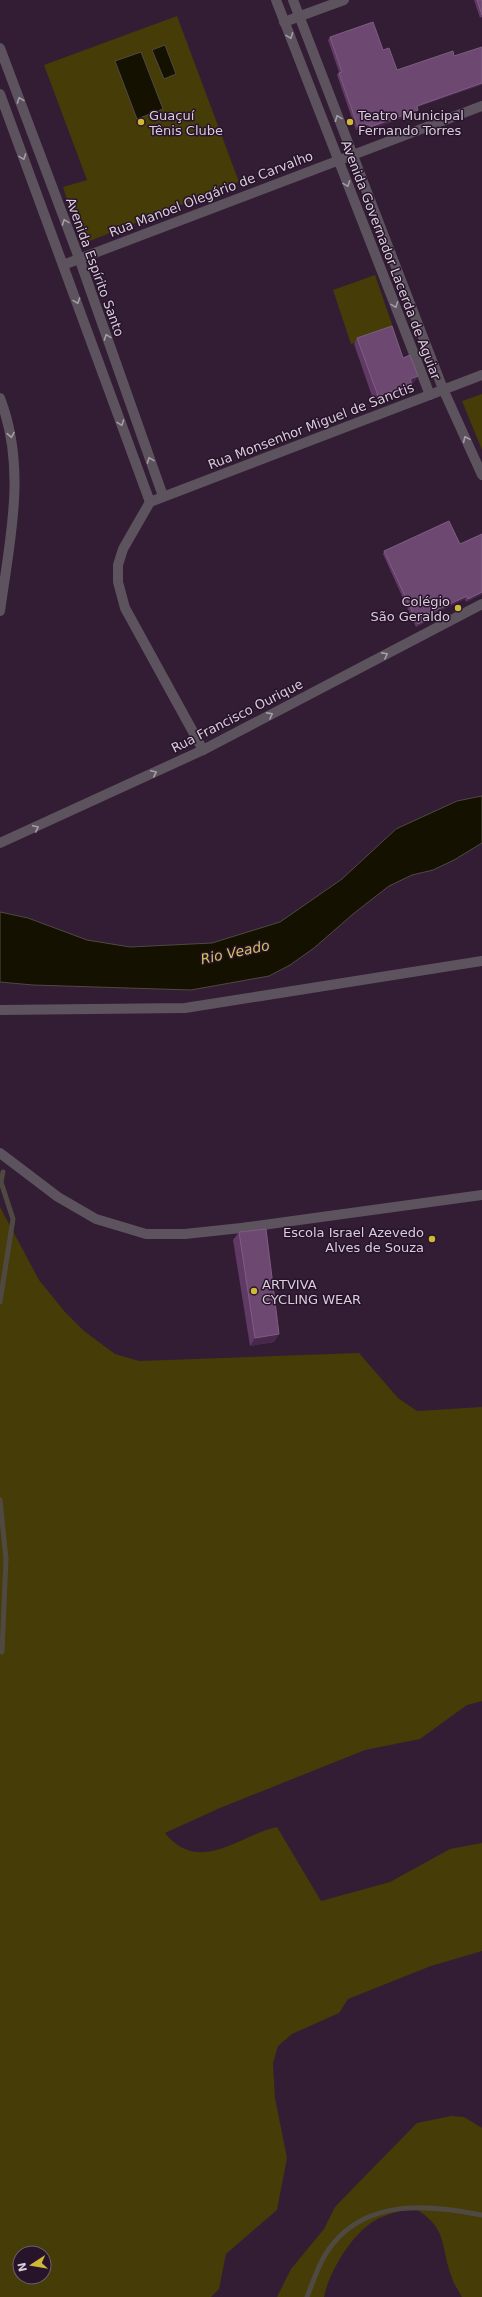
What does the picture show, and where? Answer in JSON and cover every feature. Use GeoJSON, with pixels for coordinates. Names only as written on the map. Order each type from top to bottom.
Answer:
{"type":"FeatureCollection","features":[{"type":"Feature","properties":{"kind":"street","name":"Avenida Governador Lacerda de Aguiar"},"geometry":{"type":"LineString","coordinates":[[276,0],[430,395]]}},
{"type":"Feature","properties":{"kind":"street","name":"Avenida Governador Lacerda de Aguiar"},"geometry":{"type":"LineString","coordinates":[[293,0],[443,389],[482,475]]}},
{"type":"Feature","properties":{"kind":"street"},"geometry":{"type":"LineString","coordinates":[[284,22],[344,0]]}},
{"type":"Feature","properties":{"kind":"street","name":"Avenida Espírito Santo"},"geometry":{"type":"LineString","coordinates":[[0,48],[79,258],[163,496]]}},
{"type":"Feature","properties":{"kind":"street"},"geometry":{"type":"LineString","coordinates":[[0,94],[150,502],[123,549],[118,565],[118,582],[125,608],[203,750]]}},
{"type":"Feature","properties":{"kind":"street","name":"Rua Manoel Olegário de Carvalho"},"geometry":{"type":"LineString","coordinates":[[63,265],[352,154],[482,106]]}},
{"type":"Feature","properties":{"kind":"street","name":"Rua Monsenhor Miguel de Sanctis"},"geometry":{"type":"LineString","coordinates":[[150,502],[482,375]]}},
{"type":"Feature","properties":{"kind":"street"},"geometry":{"type":"LineString","coordinates":[[0,398],[8,420],[14,453],[16,484],[14,513],[0,611]]}},
{"type":"Feature","properties":{"kind":"street","name":"Rua Francisco Ourique"},"geometry":{"type":"LineString","coordinates":[[0,843],[203,750],[482,604]]}},
{"type":"Feature","properties":{"kind":"street"},"geometry":{"type":"LineString","coordinates":[[0,1010],[185,1008],[482,961]]}},
{"type":"Feature","properties":{"kind":"street"},"geometry":{"type":"LineString","coordinates":[[0,1153],[58,1197],[96,1219],[146,1234],[186,1234],[241,1228],[482,1195]]}},
{"type":"Feature","properties":{"kind":"shaded area","name":"Guaçuí Tênis Clube"},"geometry":{"type":"Polygon","coordinates":[[[177,16],[239,182],[82,244],[63,187],[87,180],[44,65],[177,16]]]}},
{"type":"Feature","properties":{"kind":"shaded area"},"geometry":{"type":"Polygon","coordinates":[[[375,275],[394,330],[351,344],[333,290],[375,275]]]}},
{"type":"Feature","properties":{"kind":"shaded area"},"geometry":{"type":"Polygon","coordinates":[[[482,394],[482,450],[462,401],[482,394]]]}},
{"type":"Feature","properties":{"kind":"shaded area"},"geometry":{"type":"Polygon","coordinates":[[[0,1207],[39,1280],[65,1312],[84,1331],[115,1354],[139,1361],[359,1353],[398,1398],[417,1411],[482,1407],[482,1701],[467,1705],[420,1739],[365,1750],[220,1808],[165,1833],[178,1845],[192,1851],[206,1852],[220,1849],[263,1831],[277,1827],[321,1901],[390,1882],[450,1849],[482,1843],[482,1951],[431,1966],[348,1999],[339,2013],[292,2034],[278,2046],[273,2063],[275,2098],[287,2158],[277,2210],[226,2254],[219,2289],[211,2297],[0,2297],[0,1207]]]}},
{"type":"Feature","properties":{"kind":"shaded area"},"geometry":{"type":"Polygon","coordinates":[[[451,2116],[464,2117],[482,2128],[482,2297],[462,2297],[453,2281],[448,2267],[442,2239],[438,2231],[425,2215],[414,2208],[394,2213],[374,2221],[366,2227],[350,2244],[336,2265],[324,2297],[277,2297],[291,2269],[324,2229],[335,2207],[417,2123],[451,2116]]]}},
{"type":"Feature","properties":{"kind":"water"},"geometry":{"type":"Polygon","coordinates":[[[165,45],[176,74],[164,79],[152,50],[165,45]]]}},
{"type":"Feature","properties":{"kind":"water"},"geometry":{"type":"Polygon","coordinates":[[[141,52],[163,109],[137,119],[115,61],[141,52]]]}},
{"type":"Feature","properties":{"kind":"water","name":"Rio Veado"},"geometry":{"type":"Polygon","coordinates":[[[482,796],[482,843],[454,860],[433,870],[412,875],[389,886],[353,914],[314,948],[290,965],[269,976],[191,990],[33,985],[0,982],[0,912],[28,918],[87,940],[130,947],[212,943],[280,922],[342,879],[396,829],[457,801],[482,796]]]}},
{"type":"Feature","properties":{"kind":"building"},"geometry":{"type":"Polygon","coordinates":[[[477,0],[482,0],[482,15],[477,0]]]}},
{"type":"Feature","properties":{"kind":"building"},"geometry":{"type":"Polygon","coordinates":[[[373,22],[383,50],[389,48],[397,70],[453,51],[454,56],[482,47],[482,83],[417,106],[418,110],[370,127],[369,124],[358,127],[339,73],[342,72],[330,37],[373,22]]]}},
{"type":"Feature","properties":{"kind":"building"},"geometry":{"type":"Polygon","coordinates":[[[392,326],[403,358],[410,355],[418,376],[410,379],[412,384],[378,396],[357,338],[392,326]]]}},
{"type":"Feature","properties":{"kind":"building"},"geometry":{"type":"Polygon","coordinates":[[[449,521],[460,544],[482,534],[482,592],[468,599],[467,596],[428,614],[430,618],[418,624],[384,551],[449,521]]]}},
{"type":"Feature","properties":{"kind":"building","name":"ARTVIVA CYCLING WEAR"},"geometry":{"type":"Polygon","coordinates":[[[266,1229],[279,1334],[255,1338],[239,1232],[266,1229]]]}},
{"type":"Feature","properties":{"kind":"waterway"},"geometry":{"type":"LineString","coordinates":[[0,1302],[13,1219],[1,1182],[3,1172]]}},
{"type":"Feature","properties":{"kind":"waterway"},"geometry":{"type":"LineString","coordinates":[[0,1500],[6,1559],[2,1652]]}},
{"type":"Feature","properties":{"kind":"waterway"},"geometry":{"type":"LineString","coordinates":[[307,2297],[324,2257],[332,2245],[347,2230],[364,2219],[382,2212],[421,2208],[462,2211],[482,2215]]}},
{"type":"Feature","properties":{"kind":"place","name":"Guaçuí Tênis Clube"},"geometry":{"type":"Point","coordinates":[141,122]}},
{"type":"Feature","properties":{"kind":"place","name":"Teatro Municipal Fernando Torres"},"geometry":{"type":"Point","coordinates":[350,122]}},
{"type":"Feature","properties":{"kind":"place","name":"Colégio São Geraldo"},"geometry":{"type":"Point","coordinates":[458,608]}},
{"type":"Feature","properties":{"kind":"place","name":"Escola Israel Azevedo Alves de Souza"},"geometry":{"type":"Point","coordinates":[432,1239]}},
{"type":"Feature","properties":{"kind":"place","name":"ARTVIVA CYCLING WEAR"},"geometry":{"type":"Point","coordinates":[254,1291]}}]}
